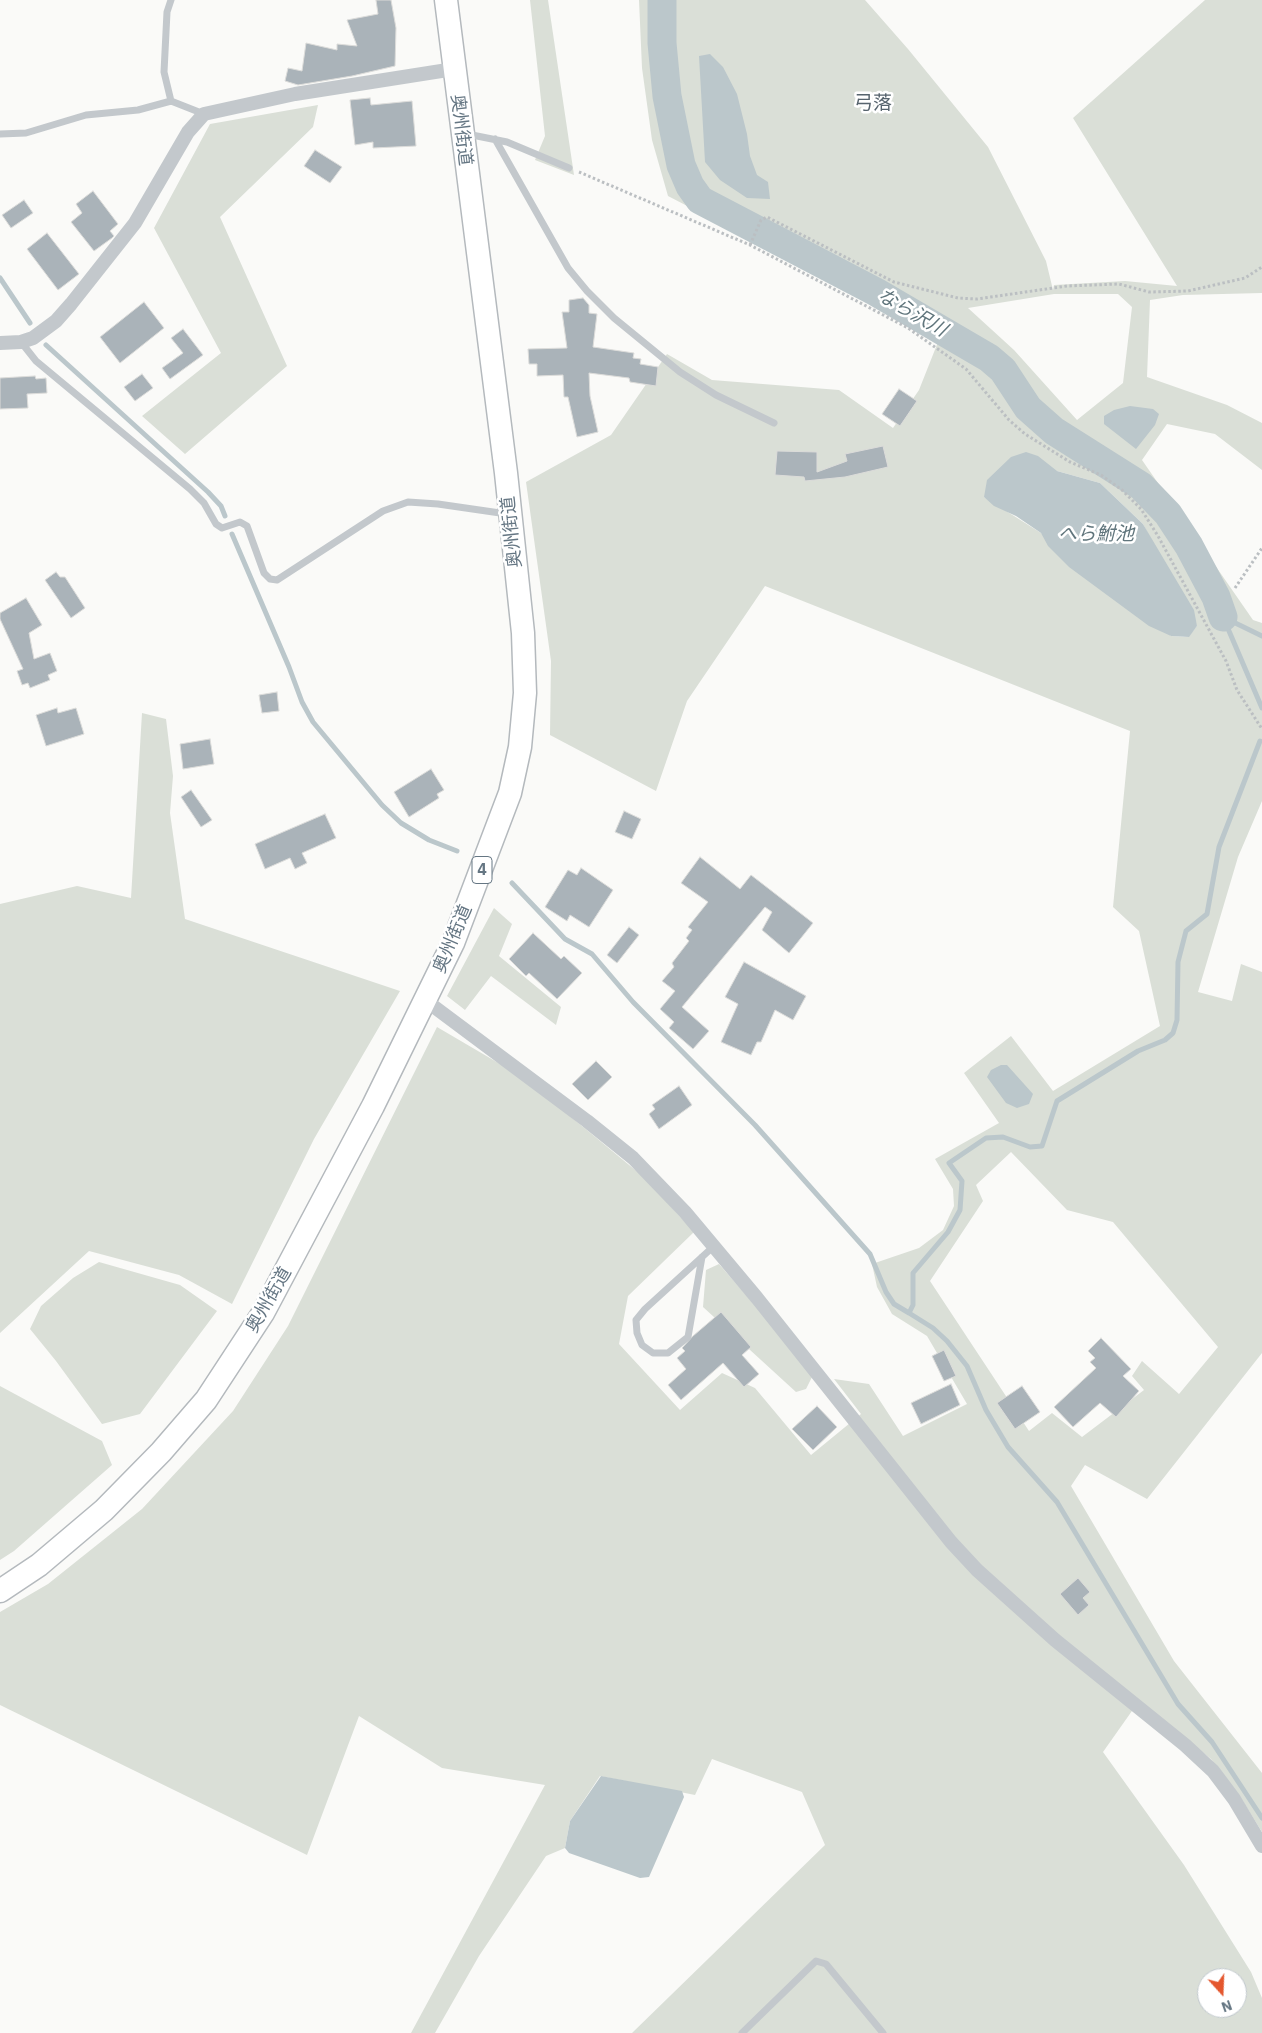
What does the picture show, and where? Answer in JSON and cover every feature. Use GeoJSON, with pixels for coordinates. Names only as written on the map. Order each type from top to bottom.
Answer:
{"type":"FeatureCollection","features":[{"type":"Feature","properties":{"kind":"highway","name":"奥州街道"},"geometry":{"type":"LineString","coordinates":[[0,1591],[39,1565],[104,1510],[161,1452],[206,1400],[263,1313],[373,1106],[426,1000],[453,943],[510,793],[520,747],[525,693],[524,650],[510,515],[446,0]]}},
{"type":"Feature","properties":{"kind":"street"},"geometry":{"type":"LineString","coordinates":[[0,343],[21,342],[46,330],[71,304],[135,223],[188,132],[204,114],[295,94],[454,69]]}},
{"type":"Feature","properties":{"kind":"street"},"geometry":{"type":"LineString","coordinates":[[426,1000],[587,1120],[633,1158],[685,1212],[714,1246],[951,1542],[977,1570],[1055,1640],[1185,1745],[1213,1771],[1234,1799],[1262,1846]]}},
{"type":"Feature","properties":{"kind":"lane"},"geometry":{"type":"LineString","coordinates":[[171,0],[167,12],[164,72],[171,101]]}},
{"type":"Feature","properties":{"kind":"lane"},"geometry":{"type":"LineString","coordinates":[[0,134],[26,133],[86,115],[138,110],[171,101],[204,114]]}},
{"type":"Feature","properties":{"kind":"lane"},"geometry":{"type":"LineString","coordinates":[[462,133],[495,139],[569,168]]}},
{"type":"Feature","properties":{"kind":"lane"},"geometry":{"type":"LineString","coordinates":[[495,139],[568,268],[587,291],[621,324],[680,372],[716,395],[774,423]]}},
{"type":"Feature","properties":{"kind":"lane"},"geometry":{"type":"LineString","coordinates":[[21,342],[36,361],[145,450],[195,494],[208,507],[216,524],[222,528],[240,522],[247,526],[264,573],[270,579],[277,580],[383,510],[408,502],[510,515]]}},
{"type":"Feature","properties":{"kind":"lane"},"geometry":{"type":"LineString","coordinates":[[702,1257],[688,1337],[668,1353],[653,1353],[642,1345],[637,1333],[636,1320],[644,1309],[714,1246]]}},
{"type":"Feature","properties":{"kind":"lane"},"geometry":{"type":"LineString","coordinates":[[742,2033],[816,1961],[826,1964],[883,2033]]}},
{"type":"Feature","properties":{"kind":"path"},"geometry":{"type":"LineString","coordinates":[[569,168],[750,245],[928,340],[966,370],[1009,420],[1025,434],[1070,462],[1101,475],[1122,490],[1141,509],[1168,553],[1226,660],[1237,690],[1262,730]]}},
{"type":"Feature","properties":{"kind":"path"},"geometry":{"type":"LineString","coordinates":[[750,245],[761,220],[767,216],[894,282],[958,298],[977,299],[1067,286],[1118,284],[1149,292],[1188,291],[1245,278],[1262,267]]}},
{"type":"Feature","properties":{"kind":"path"},"geometry":{"type":"LineString","coordinates":[[1235,588],[1262,548]]}},
{"type":"Feature","properties":{"kind":"shaded area"},"geometry":{"type":"Polygon","coordinates":[[[530,0],[548,0],[574,175],[535,160],[545,136],[530,0]]]}},
{"type":"Feature","properties":{"kind":"shaded area"},"geometry":{"type":"Polygon","coordinates":[[[639,0],[865,0],[908,49],[988,147],[1046,261],[1053,290],[1054,285],[1125,281],[1177,286],[1073,118],[1205,0],[1262,0],[1262,293],[1183,295],[1150,300],[1147,377],[1227,405],[1262,423],[1262,470],[1215,434],[1167,424],[1142,460],[1253,620],[1262,623],[1262,801],[1238,857],[1198,992],[1232,1001],[1241,964],[1262,972],[1262,1353],[1147,1499],[1085,1465],[1071,1486],[1174,1661],[1262,1773],[1262,1832],[1239,1795],[1211,1759],[1139,1701],[1103,1752],[1184,1865],[1251,1972],[1262,1998],[1262,2033],[632,2033],[825,1845],[802,1792],[712,1759],[695,1795],[600,1776],[570,1821],[565,1848],[546,1856],[479,1956],[435,2033],[411,2033],[545,1785],[442,1768],[359,1716],[307,1855],[0,1705],[0,1612],[48,1584],[142,1509],[233,1411],[288,1326],[437,1027],[524,1078],[646,1179],[694,1232],[628,1296],[619,1344],[680,1410],[722,1373],[755,1388],[811,1455],[861,1414],[834,1379],[869,1384],[903,1436],[967,1404],[927,1336],[892,1314],[877,1287],[872,1264],[919,1248],[943,1230],[954,1206],[953,1189],[935,1159],[999,1123],[964,1073],[1011,1036],[1053,1091],[1160,1026],[1139,931],[1113,907],[1130,731],[765,586],[687,701],[656,791],[550,735],[551,661],[526,482],[611,435],[667,354],[712,380],[839,390],[893,428],[919,390],[938,342],[916,325],[668,196],[652,140],[642,68],[639,0]],[[1054,294],[968,308],[1014,350],[1077,420],[1123,383],[1132,307],[1118,294],[1054,294]],[[1057,471],[984,497],[1041,533],[1171,636],[1188,637],[1197,626],[1143,524],[1100,483],[1057,471]],[[1011,1152],[976,1185],[983,1201],[930,1281],[1029,1431],[1052,1413],[1082,1437],[1144,1390],[1132,1376],[1142,1361],[1179,1394],[1218,1347],[1113,1222],[1067,1210],[1011,1152]]]}},
{"type":"Feature","properties":{"kind":"shaded area"},"geometry":{"type":"Polygon","coordinates":[[[318,105],[313,127],[220,217],[287,366],[185,454],[142,416],[221,353],[154,228],[210,124],[318,105]]]}},
{"type":"Feature","properties":{"kind":"shaded area"},"geometry":{"type":"Polygon","coordinates":[[[142,713],[166,719],[173,776],[170,813],[185,919],[400,991],[314,1139],[232,1304],[179,1275],[89,1251],[0,1333],[0,904],[77,886],[131,898],[142,713]]]}},
{"type":"Feature","properties":{"kind":"shaded area"},"geometry":{"type":"Polygon","coordinates":[[[494,908],[512,924],[499,956],[561,1007],[556,1025],[491,976],[465,1010],[447,996],[494,908]]]}},
{"type":"Feature","properties":{"kind":"shaded area"},"geometry":{"type":"Polygon","coordinates":[[[99,1262],[180,1285],[217,1311],[140,1414],[102,1424],[30,1329],[41,1306],[73,1278],[99,1262]]]}},
{"type":"Feature","properties":{"kind":"shaded area"},"geometry":{"type":"Polygon","coordinates":[[[719,1264],[773,1326],[812,1377],[806,1389],[796,1392],[703,1307],[706,1270],[719,1264]]]}},
{"type":"Feature","properties":{"kind":"shaded area"},"geometry":{"type":"Polygon","coordinates":[[[0,1386],[102,1441],[112,1465],[14,1551],[0,1560],[0,1386]]]}},
{"type":"Feature","properties":{"kind":"water"},"geometry":{"type":"Polygon","coordinates":[[[710,54],[723,67],[737,94],[747,134],[750,156],[757,175],[768,182],[770,199],[747,198],[720,180],[705,162],[699,56],[710,54]]]}},
{"type":"Feature","properties":{"kind":"water"},"geometry":{"type":"Polygon","coordinates":[[[1130,406],[1153,409],[1159,414],[1155,425],[1136,449],[1104,424],[1104,416],[1114,410],[1130,406]]]}},
{"type":"Feature","properties":{"kind":"water","name":"へら鮒池"},"geometry":{"type":"Polygon","coordinates":[[[1026,452],[1038,456],[1057,471],[1100,483],[1143,524],[1194,610],[1197,626],[1189,637],[1171,636],[1149,626],[1069,567],[1048,546],[1041,533],[1016,516],[994,506],[984,497],[987,480],[1011,457],[1026,452]]]}},
{"type":"Feature","properties":{"kind":"water"},"geometry":{"type":"Polygon","coordinates":[[[1001,1065],[1007,1065],[1033,1094],[1029,1104],[1017,1108],[1006,1103],[987,1077],[991,1070],[1001,1065]]]}},
{"type":"Feature","properties":{"kind":"water"},"geometry":{"type":"Polygon","coordinates":[[[601,1776],[682,1791],[684,1797],[649,1877],[640,1878],[569,1853],[565,1848],[570,1821],[601,1776]]]}},
{"type":"Feature","properties":{"kind":"building"},"geometry":{"type":"Polygon","coordinates":[[[376,0],[391,0],[396,28],[395,66],[352,76],[298,85],[285,81],[288,68],[302,71],[306,43],[337,50],[337,44],[357,46],[347,20],[378,14],[376,0]]]}},
{"type":"Feature","properties":{"kind":"building"},"geometry":{"type":"Polygon","coordinates":[[[370,98],[371,105],[412,101],[416,146],[373,148],[373,142],[355,145],[350,100],[370,98]]]}},
{"type":"Feature","properties":{"kind":"building"},"geometry":{"type":"Polygon","coordinates":[[[315,150],[342,167],[330,183],[304,166],[315,150]]]}},
{"type":"Feature","properties":{"kind":"building"},"geometry":{"type":"Polygon","coordinates":[[[93,191],[118,224],[110,231],[114,236],[94,251],[71,222],[82,213],[76,204],[93,191]]]}},
{"type":"Feature","properties":{"kind":"building"},"geometry":{"type":"Polygon","coordinates":[[[24,200],[33,213],[11,228],[2,215],[24,200]]]}},
{"type":"Feature","properties":{"kind":"building"},"geometry":{"type":"Polygon","coordinates":[[[47,233],[79,274],[58,290],[27,249],[47,233]]]}},
{"type":"Feature","properties":{"kind":"building"},"geometry":{"type":"Polygon","coordinates":[[[583,298],[589,305],[589,313],[597,314],[593,347],[634,353],[633,358],[641,359],[640,364],[658,367],[656,386],[630,382],[629,378],[589,373],[590,396],[598,432],[577,437],[568,397],[564,397],[563,375],[537,376],[537,364],[529,364],[528,349],[567,348],[562,312],[569,312],[569,300],[583,298]]]}},
{"type":"Feature","properties":{"kind":"building"},"geometry":{"type":"Polygon","coordinates":[[[144,302],[164,328],[120,363],[100,337],[144,302]]]}},
{"type":"Feature","properties":{"kind":"building"},"geometry":{"type":"Polygon","coordinates":[[[183,329],[203,355],[170,379],[162,368],[183,353],[171,338],[183,329]]]}},
{"type":"Feature","properties":{"kind":"building"},"geometry":{"type":"Polygon","coordinates":[[[142,374],[153,388],[135,401],[124,387],[142,374]]]}},
{"type":"Feature","properties":{"kind":"building"},"geometry":{"type":"Polygon","coordinates":[[[35,376],[36,379],[46,378],[47,393],[27,394],[28,408],[0,409],[0,378],[35,376]]]}},
{"type":"Feature","properties":{"kind":"building"},"geometry":{"type":"Polygon","coordinates":[[[899,389],[917,401],[900,426],[882,414],[899,389]]]}},
{"type":"Feature","properties":{"kind":"building"},"geometry":{"type":"Polygon","coordinates":[[[883,446],[888,467],[845,477],[805,481],[804,477],[775,475],[777,451],[817,452],[817,472],[847,461],[845,454],[883,446]]]}},
{"type":"Feature","properties":{"kind":"building"},"geometry":{"type":"Polygon","coordinates":[[[56,572],[60,577],[65,577],[85,608],[71,618],[45,580],[56,572]]]}},
{"type":"Feature","properties":{"kind":"building"},"geometry":{"type":"Polygon","coordinates":[[[26,598],[42,625],[29,633],[34,659],[50,653],[57,671],[48,675],[50,680],[30,688],[28,683],[22,685],[17,671],[23,669],[0,619],[0,613],[26,598]]]}},
{"type":"Feature","properties":{"kind":"building"},"geometry":{"type":"Polygon","coordinates":[[[277,692],[279,711],[262,713],[259,695],[277,692]]]}},
{"type":"Feature","properties":{"kind":"building"},"geometry":{"type":"Polygon","coordinates":[[[57,708],[58,713],[76,708],[84,734],[46,746],[36,715],[57,708]]]}},
{"type":"Feature","properties":{"kind":"building"},"geometry":{"type":"Polygon","coordinates":[[[210,739],[214,764],[183,769],[180,744],[210,739]]]}},
{"type":"Feature","properties":{"kind":"building"},"geometry":{"type":"Polygon","coordinates":[[[431,769],[444,790],[437,794],[439,798],[409,817],[394,792],[431,769]]]}},
{"type":"Feature","properties":{"kind":"building"},"geometry":{"type":"Polygon","coordinates":[[[191,790],[212,820],[201,827],[181,797],[191,790]]]}},
{"type":"Feature","properties":{"kind":"building"},"geometry":{"type":"Polygon","coordinates":[[[624,811],[641,819],[632,839],[615,832],[624,811]]]}},
{"type":"Feature","properties":{"kind":"building"},"geometry":{"type":"Polygon","coordinates":[[[325,814],[336,838],[302,853],[307,863],[295,869],[290,858],[265,869],[255,844],[325,814]]]}},
{"type":"Feature","properties":{"kind":"building"},"geometry":{"type":"Polygon","coordinates":[[[700,857],[740,889],[751,875],[813,923],[789,953],[762,930],[772,912],[765,907],[682,1007],[709,1031],[693,1049],[669,1028],[674,1022],[660,1009],[675,991],[662,981],[674,967],[672,963],[689,941],[686,938],[692,930],[688,927],[708,902],[681,883],[700,857]]]}},
{"type":"Feature","properties":{"kind":"building"},"geometry":{"type":"Polygon","coordinates":[[[581,868],[613,890],[589,927],[570,915],[567,921],[545,907],[568,870],[577,875],[581,868]]]}},
{"type":"Feature","properties":{"kind":"building"},"geometry":{"type":"Polygon","coordinates":[[[629,927],[639,935],[617,963],[607,955],[629,927]]]}},
{"type":"Feature","properties":{"kind":"building"},"geometry":{"type":"Polygon","coordinates":[[[533,933],[561,959],[564,956],[582,973],[557,999],[529,973],[526,976],[509,959],[533,933]]]}},
{"type":"Feature","properties":{"kind":"building"},"geometry":{"type":"Polygon","coordinates":[[[744,962],[806,996],[793,1020],[775,1010],[761,1042],[757,1042],[751,1055],[721,1042],[738,1004],[725,997],[744,962]]]}},
{"type":"Feature","properties":{"kind":"building"},"geometry":{"type":"Polygon","coordinates":[[[596,1061],[612,1077],[588,1100],[572,1084],[596,1061]]]}},
{"type":"Feature","properties":{"kind":"building"},"geometry":{"type":"Polygon","coordinates":[[[679,1086],[692,1105],[659,1129],[649,1114],[655,1109],[652,1105],[679,1086]]]}},
{"type":"Feature","properties":{"kind":"building"},"geometry":{"type":"Polygon","coordinates":[[[721,1312],[751,1347],[742,1355],[759,1374],[744,1387],[723,1363],[681,1400],[668,1385],[686,1369],[677,1358],[685,1351],[682,1348],[693,1336],[721,1312]]]}},
{"type":"Feature","properties":{"kind":"building"},"geometry":{"type":"Polygon","coordinates":[[[1101,1338],[1131,1369],[1123,1376],[1139,1391],[1116,1417],[1100,1403],[1073,1427],[1054,1407],[1096,1368],[1090,1362],[1095,1358],[1088,1351],[1101,1338]]]}},
{"type":"Feature","properties":{"kind":"building"},"geometry":{"type":"Polygon","coordinates":[[[944,1350],[956,1376],[944,1381],[932,1356],[944,1350]]]}},
{"type":"Feature","properties":{"kind":"building"},"geometry":{"type":"Polygon","coordinates":[[[951,1384],[960,1405],[921,1424],[911,1403],[951,1384]]]}},
{"type":"Feature","properties":{"kind":"building"},"geometry":{"type":"Polygon","coordinates":[[[1022,1386],[1040,1412],[1015,1429],[997,1403],[1022,1386]]]}},
{"type":"Feature","properties":{"kind":"building"},"geometry":{"type":"Polygon","coordinates":[[[817,1406],[837,1427],[813,1450],[792,1429],[817,1406]]]}},
{"type":"Feature","properties":{"kind":"building"},"geometry":{"type":"Polygon","coordinates":[[[1078,1578],[1090,1592],[1083,1598],[1089,1605],[1078,1615],[1060,1594],[1078,1578]]]}},
{"type":"Feature","properties":{"kind":"waterway","name":"なら沢川"},"geometry":{"type":"LineString","coordinates":[[662,0],[662,43],[667,96],[681,165],[690,186],[700,200],[876,292],[989,358],[1003,370],[1028,408],[1054,431],[1141,486],[1168,514],[1189,546],[1216,597],[1223,617]]}},
{"type":"Feature","properties":{"kind":"waterway"},"geometry":{"type":"LineString","coordinates":[[0,278],[30,323]]}},
{"type":"Feature","properties":{"kind":"waterway"},"geometry":{"type":"LineString","coordinates":[[46,345],[208,492],[221,506],[225,516]]}},
{"type":"Feature","properties":{"kind":"waterway"},"geometry":{"type":"LineString","coordinates":[[232,534],[302,702],[313,722],[382,805],[401,823],[429,840],[457,851]]}},
{"type":"Feature","properties":{"kind":"waterway"},"geometry":{"type":"LineString","coordinates":[[1223,617],[1262,708]]}},
{"type":"Feature","properties":{"kind":"waterway"},"geometry":{"type":"LineString","coordinates":[[1223,617],[1262,636]]}},
{"type":"Feature","properties":{"kind":"waterway"},"geometry":{"type":"LineString","coordinates":[[1260,741],[1219,847],[1207,914],[1186,931],[1178,962],[1177,1020],[1173,1033],[1165,1040],[1138,1051],[1057,1101],[1042,1146],[1030,1147],[1003,1137],[986,1138],[949,1163],[962,1181],[960,1210],[948,1232],[913,1273],[913,1305],[909,1313],[933,1328],[947,1341],[967,1366],[986,1410],[1008,1447],[1057,1502],[1178,1704],[1212,1742],[1262,1818]]}},
{"type":"Feature","properties":{"kind":"waterway"},"geometry":{"type":"LineString","coordinates":[[512,883],[565,939],[592,954],[633,1002],[755,1125],[870,1254],[886,1292],[894,1304],[909,1313]]}},
{"type":"Feature","properties":{"kind":"district","name":"弓落"},"geometry":{"type":"Point","coordinates":[873,104]}}]}
